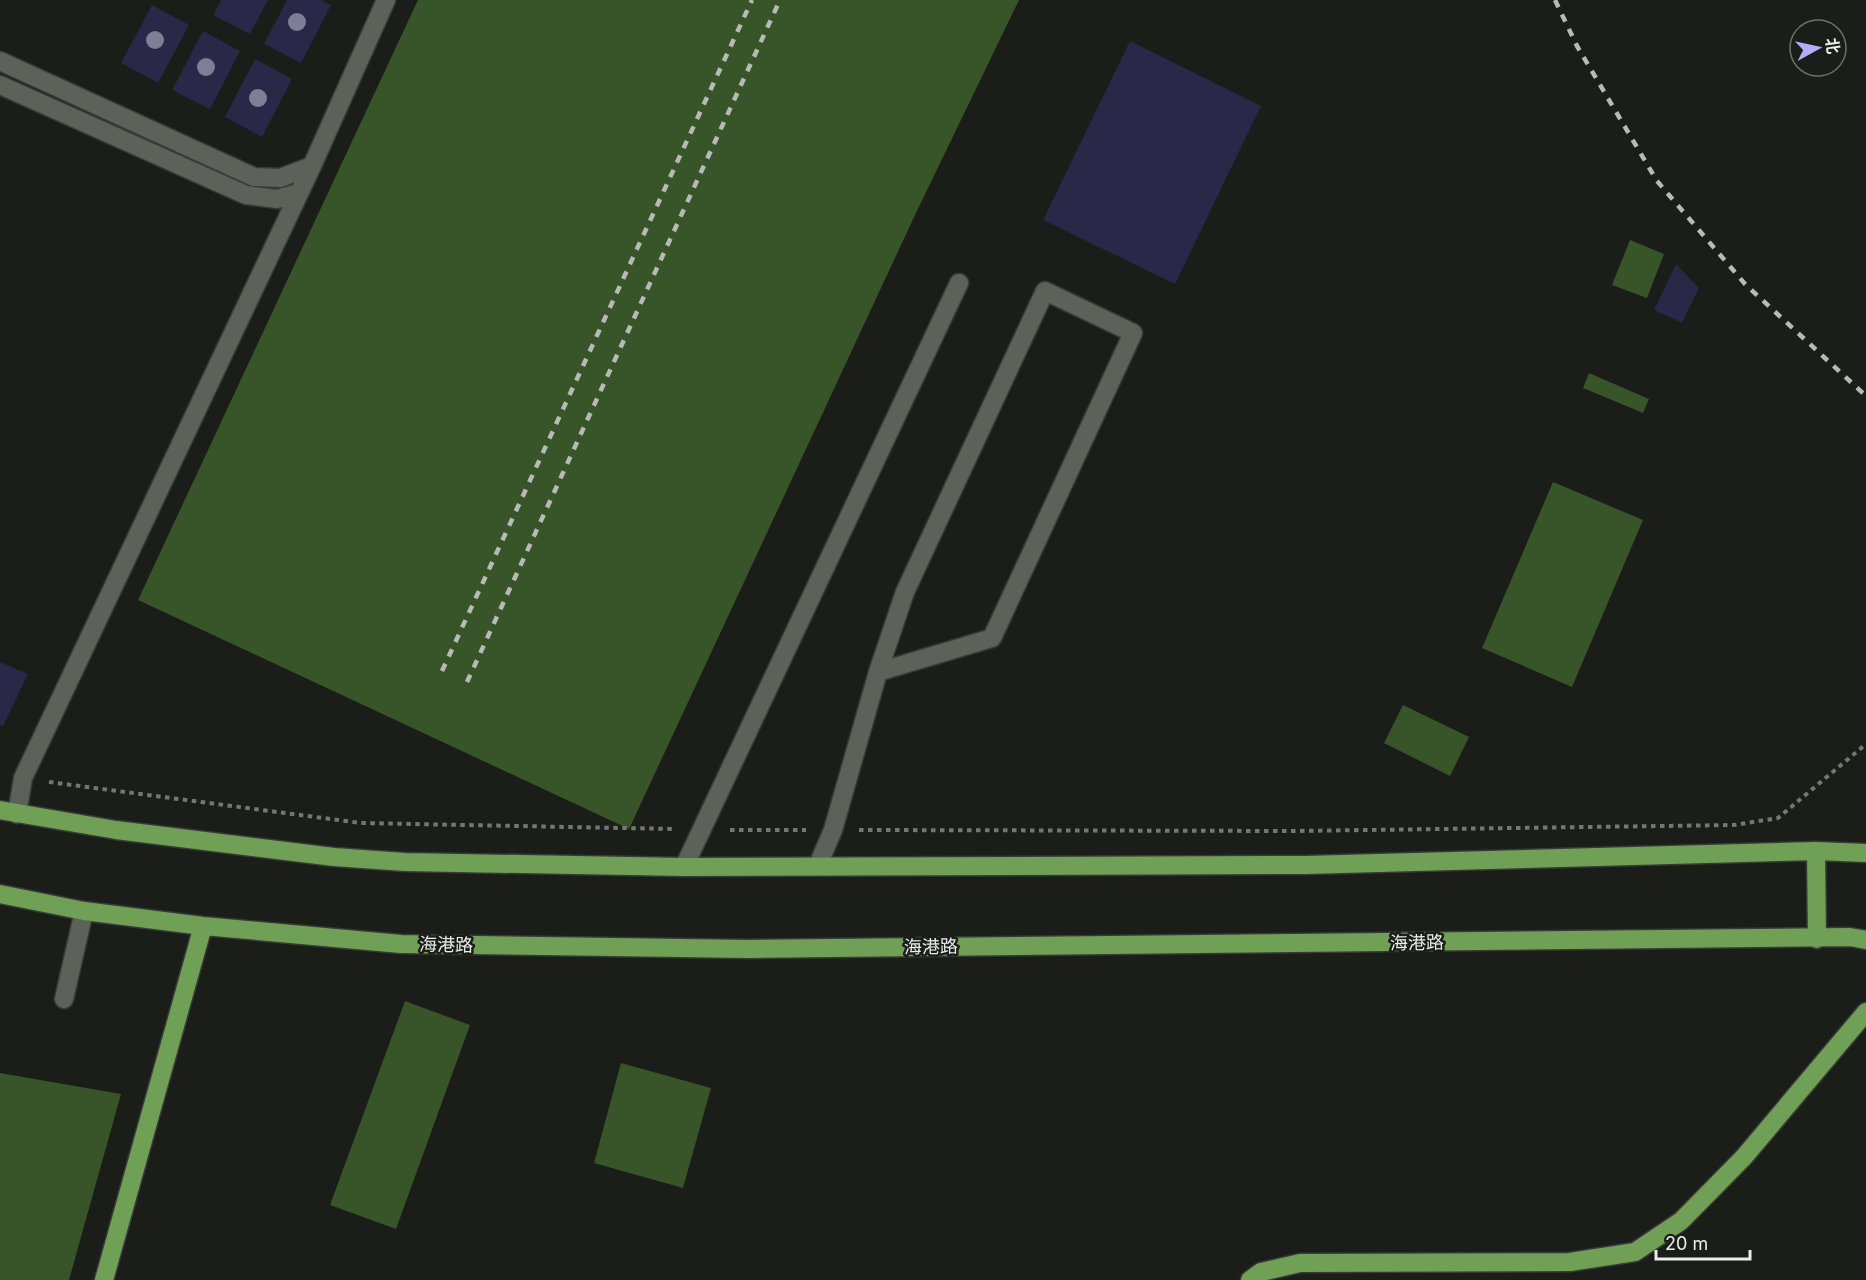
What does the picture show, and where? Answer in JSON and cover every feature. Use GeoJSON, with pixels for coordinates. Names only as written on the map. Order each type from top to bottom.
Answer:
{"type":"FeatureCollection","features":[{"type":"Feature","properties":{"kind":"main road"},"geometry":{"type":"LineString","coordinates":[[8,812],[116,830],[334,857],[405,862],[684,867],[1305,865],[1816,851],[1866,853]]}},
{"type":"Feature","properties":{"kind":"main road"},"geometry":{"type":"LineString","coordinates":[[1816,851],[1817,939]]}},
{"type":"Feature","properties":{"kind":"main road","name":"海港路"},"geometry":{"type":"LineString","coordinates":[[0,894],[84,911],[203,926],[401,944],[749,949],[1850,937],[1866,940]]}},
{"type":"Feature","properties":{"kind":"main road"},"geometry":{"type":"LineString","coordinates":[[104,1280],[203,926]]}},
{"type":"Feature","properties":{"kind":"main road"},"geometry":{"type":"LineString","coordinates":[[1250,1280],[1261,1272],[1300,1263],[1570,1262],[1635,1252],[1680,1221],[1743,1158],[1866,1012]]}},
{"type":"Feature","properties":{"kind":"street"},"geometry":{"type":"LineString","coordinates":[[8,812],[312,166],[386,0]]}},
{"type":"Feature","properties":{"kind":"street"},"geometry":{"type":"LineString","coordinates":[[0,62],[254,177],[280,178],[312,166]]}},
{"type":"Feature","properties":{"kind":"street"},"geometry":{"type":"LineString","coordinates":[[0,85],[246,195],[277,199],[298,193]]}},
{"type":"Feature","properties":{"kind":"street"},"geometry":{"type":"LineString","coordinates":[[684,867],[699,830],[959,283]]}},
{"type":"Feature","properties":{"kind":"street"},"geometry":{"type":"LineString","coordinates":[[818,866],[833,830],[878,672],[905,592],[1045,291],[1133,333],[992,638],[878,672]]}},
{"type":"Feature","properties":{"kind":"street"},"geometry":{"type":"LineString","coordinates":[[64,999],[84,911]]}},
{"type":"Feature","properties":{"kind":"path"},"geometry":{"type":"LineString","coordinates":[[24,778],[361,823],[699,830],[1294,831],[1734,825],[1778,818],[1866,744]]}},
{"type":"Feature","properties":{"kind":"shaded area"},"geometry":{"type":"Polygon","coordinates":[[[221,0],[268,0],[250,34],[213,15],[221,0]]]}},
{"type":"Feature","properties":{"kind":"shaded area"},"geometry":{"type":"Polygon","coordinates":[[[287,0],[321,0],[331,5],[301,63],[264,44],[287,0]]]}},
{"type":"Feature","properties":{"kind":"shaded area"},"geometry":{"type":"Polygon","coordinates":[[[152,5],[189,25],[158,83],[121,63],[152,5]]]}},
{"type":"Feature","properties":{"kind":"shaded area"},"geometry":{"type":"Polygon","coordinates":[[[203,31],[240,51],[210,109],[172,90],[203,31]]]}},
{"type":"Feature","properties":{"kind":"shaded area"},"geometry":{"type":"Polygon","coordinates":[[[1130,41],[1261,106],[1175,284],[1043,220],[1130,41]]]}},
{"type":"Feature","properties":{"kind":"shaded area"},"geometry":{"type":"Polygon","coordinates":[[[255,59],[292,79],[262,137],[225,117],[255,59]]]}},
{"type":"Feature","properties":{"kind":"shaded area"},"geometry":{"type":"Polygon","coordinates":[[[1676,264],[1699,288],[1682,323],[1654,310],[1676,264]]]}},
{"type":"Feature","properties":{"kind":"shaded area"},"geometry":{"type":"Polygon","coordinates":[[[0,662],[28,674],[3,726],[0,725],[0,662]]]}},
{"type":"Feature","properties":{"kind":"building"},"geometry":{"type":"Polygon","coordinates":[[[418,0],[1019,0],[915,215],[629,829],[138,600],[418,0]]]}},
{"type":"Feature","properties":{"kind":"building"},"geometry":{"type":"Polygon","coordinates":[[[1630,240],[1664,254],[1647,298],[1612,285],[1630,240]]]}},
{"type":"Feature","properties":{"kind":"building"},"geometry":{"type":"Polygon","coordinates":[[[1589,373],[1649,399],[1643,413],[1583,388],[1589,373]]]}},
{"type":"Feature","properties":{"kind":"building"},"geometry":{"type":"Polygon","coordinates":[[[1553,482],[1643,520],[1572,687],[1482,648],[1553,482]]]}},
{"type":"Feature","properties":{"kind":"building"},"geometry":{"type":"Polygon","coordinates":[[[1403,705],[1469,737],[1450,776],[1384,743],[1403,705]]]}},
{"type":"Feature","properties":{"kind":"building"},"geometry":{"type":"Polygon","coordinates":[[[405,1001],[470,1025],[396,1229],[330,1205],[405,1001]]]}},
{"type":"Feature","properties":{"kind":"building"},"geometry":{"type":"Polygon","coordinates":[[[621,1063],[711,1088],[683,1188],[594,1163],[621,1063]]]}},
{"type":"Feature","properties":{"kind":"building"},"geometry":{"type":"Polygon","coordinates":[[[0,1073],[121,1094],[69,1280],[0,1280],[0,1073]]]}},
{"type":"Feature","properties":{"kind":"railway"},"geometry":{"type":"LineString","coordinates":[[442,671],[752,0]]}},
{"type":"Feature","properties":{"kind":"railway"},"geometry":{"type":"LineString","coordinates":[[467,682],[780,0]]}},
{"type":"Feature","properties":{"kind":"railway"},"geometry":{"type":"LineString","coordinates":[[1555,0],[1577,46],[1657,181],[1745,284],[1866,396]]}}]}
